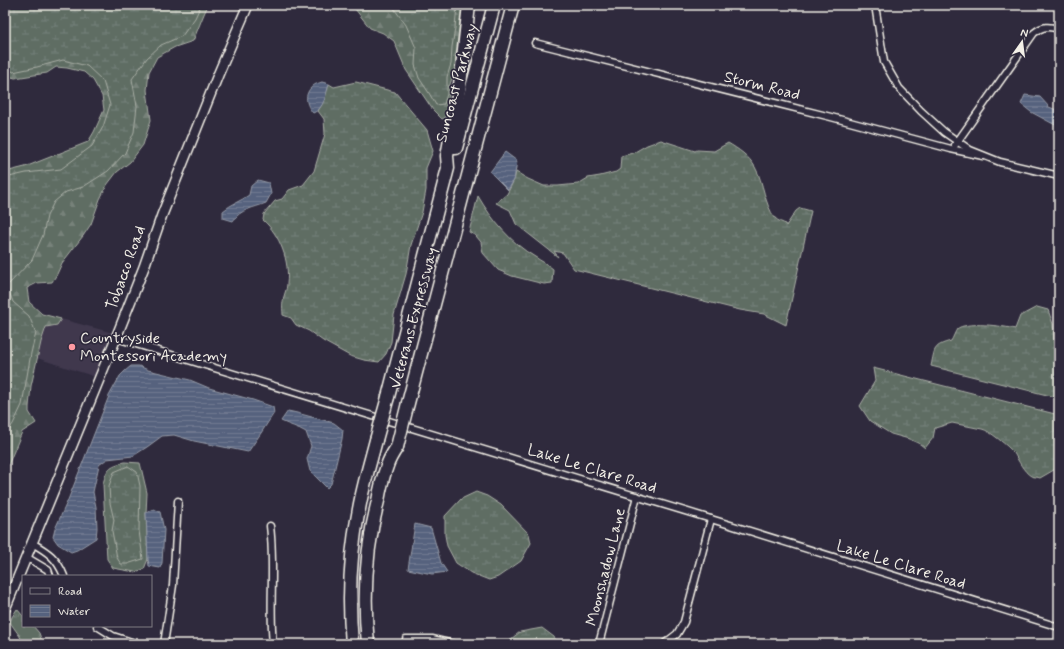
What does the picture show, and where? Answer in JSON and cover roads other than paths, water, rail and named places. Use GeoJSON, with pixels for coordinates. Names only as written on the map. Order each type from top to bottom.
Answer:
{"type":"FeatureCollection","features":[{"type":"Feature","properties":{"kind":"highway","name":"Veterans Expressway"},"geometry":{"type":"LineString","coordinates":[[352,644],[350,625],[350,596],[352,552],[359,508],[448,168],[447,156],[460,85],[469,5]]}},
{"type":"Feature","properties":{"kind":"highway","name":"Suncoast Parkway"},"geometry":{"type":"LineString","coordinates":[[448,168],[454,157],[494,5]]}},
{"type":"Feature","properties":{"kind":"highway","name":"Veterans Expressway"},"geometry":{"type":"LineString","coordinates":[[374,644],[372,589],[374,552],[381,514],[396,447],[514,5]]}},
{"type":"Feature","properties":{"kind":"highway"},"geometry":{"type":"LineString","coordinates":[[368,644],[365,609],[369,549],[374,514],[387,464],[396,447]]}},
{"type":"Feature","properties":{"kind":"street","name":"Tobacco Road"},"geometry":{"type":"LineString","coordinates":[[5,608],[116,338],[162,216],[218,75],[248,5]]}},
{"type":"Feature","properties":{"kind":"street"},"geometry":{"type":"LineString","coordinates":[[875,5],[884,62],[899,88],[921,111],[944,132],[970,150],[1000,162],[1059,176]]}},
{"type":"Feature","properties":{"kind":"street"},"geometry":{"type":"LineString","coordinates":[[951,149],[958,142],[1034,33],[1040,29],[1050,27],[1059,29]]}},
{"type":"Feature","properties":{"kind":"street","name":"Storm Road"},"geometry":{"type":"LineString","coordinates":[[535,43],[983,156]]}},
{"type":"Feature","properties":{"kind":"street","name":"Lake Le Clare Road"},"geometry":{"type":"LineString","coordinates":[[116,338],[638,496],[1059,627]]}},
{"type":"Feature","properties":{"kind":"street","name":"Moonshadow Lane"},"geometry":{"type":"LineString","coordinates":[[599,644],[638,496]]}},
{"type":"Feature","properties":{"kind":"street"},"geometry":{"type":"LineString","coordinates":[[164,644],[173,585],[178,501]]}},
{"type":"Feature","properties":{"kind":"street"},"geometry":{"type":"LineString","coordinates":[[664,644],[677,634],[684,622],[711,519]]}},
{"type":"Feature","properties":{"kind":"street"},"geometry":{"type":"LineString","coordinates":[[270,526],[273,571],[271,606],[273,644]]}},
{"type":"Feature","properties":{"kind":"street"},"geometry":{"type":"LineString","coordinates":[[32,543],[47,552],[60,565],[63,575]]}},
{"type":"Feature","properties":{"kind":"street"},"geometry":{"type":"LineString","coordinates":[[26,557],[48,570],[50,575]]}},
{"type":"Feature","properties":{"kind":"street"},"geometry":{"type":"LineString","coordinates":[[99,627],[113,636],[138,644]]}},
{"type":"Feature","properties":{"kind":"street"},"geometry":{"type":"LineString","coordinates":[[406,639],[432,639],[453,644]]}},
{"type":"Feature","properties":{"kind":"water"},"geometry":{"type":"Polygon","coordinates":[[[322,82],[329,84],[327,92],[320,108],[313,113],[307,103],[308,92],[313,86],[322,82]]]}},
{"type":"Feature","properties":{"kind":"water"},"geometry":{"type":"Polygon","coordinates":[[[1025,95],[1040,97],[1049,107],[1059,111],[1059,127],[1031,112],[1021,104],[1025,95]]]}},
{"type":"Feature","properties":{"kind":"water"},"geometry":{"type":"Polygon","coordinates":[[[505,152],[517,161],[514,180],[508,190],[490,172],[505,152]]]}},
{"type":"Feature","properties":{"kind":"water"},"geometry":{"type":"Polygon","coordinates":[[[258,180],[269,183],[271,194],[266,203],[243,211],[233,221],[223,218],[223,211],[249,195],[251,186],[258,180]]]}},
{"type":"Feature","properties":{"kind":"water"},"geometry":{"type":"Polygon","coordinates":[[[131,366],[139,366],[148,370],[190,380],[209,388],[253,400],[273,407],[274,413],[248,452],[194,441],[174,435],[162,436],[133,456],[107,459],[99,465],[93,492],[96,507],[96,538],[71,552],[58,544],[53,537],[55,529],[109,396],[120,376],[131,366]]]}},
{"type":"Feature","properties":{"kind":"water"},"geometry":{"type":"Polygon","coordinates":[[[288,411],[334,423],[343,430],[331,484],[327,488],[310,471],[307,459],[311,446],[306,432],[281,421],[288,411]]]}},
{"type":"Feature","properties":{"kind":"water"},"geometry":{"type":"Polygon","coordinates":[[[154,509],[160,512],[164,530],[162,563],[160,568],[149,566],[148,559],[146,513],[154,509]]]}},
{"type":"Feature","properties":{"kind":"water"},"geometry":{"type":"Polygon","coordinates":[[[415,524],[431,528],[441,563],[447,572],[432,574],[408,569],[415,524]]]}},
{"type":"Feature","properties":{"kind":"place","name":"Countryside Montessori Academy"},"geometry":{"type":"Point","coordinates":[72,347]}}]}
